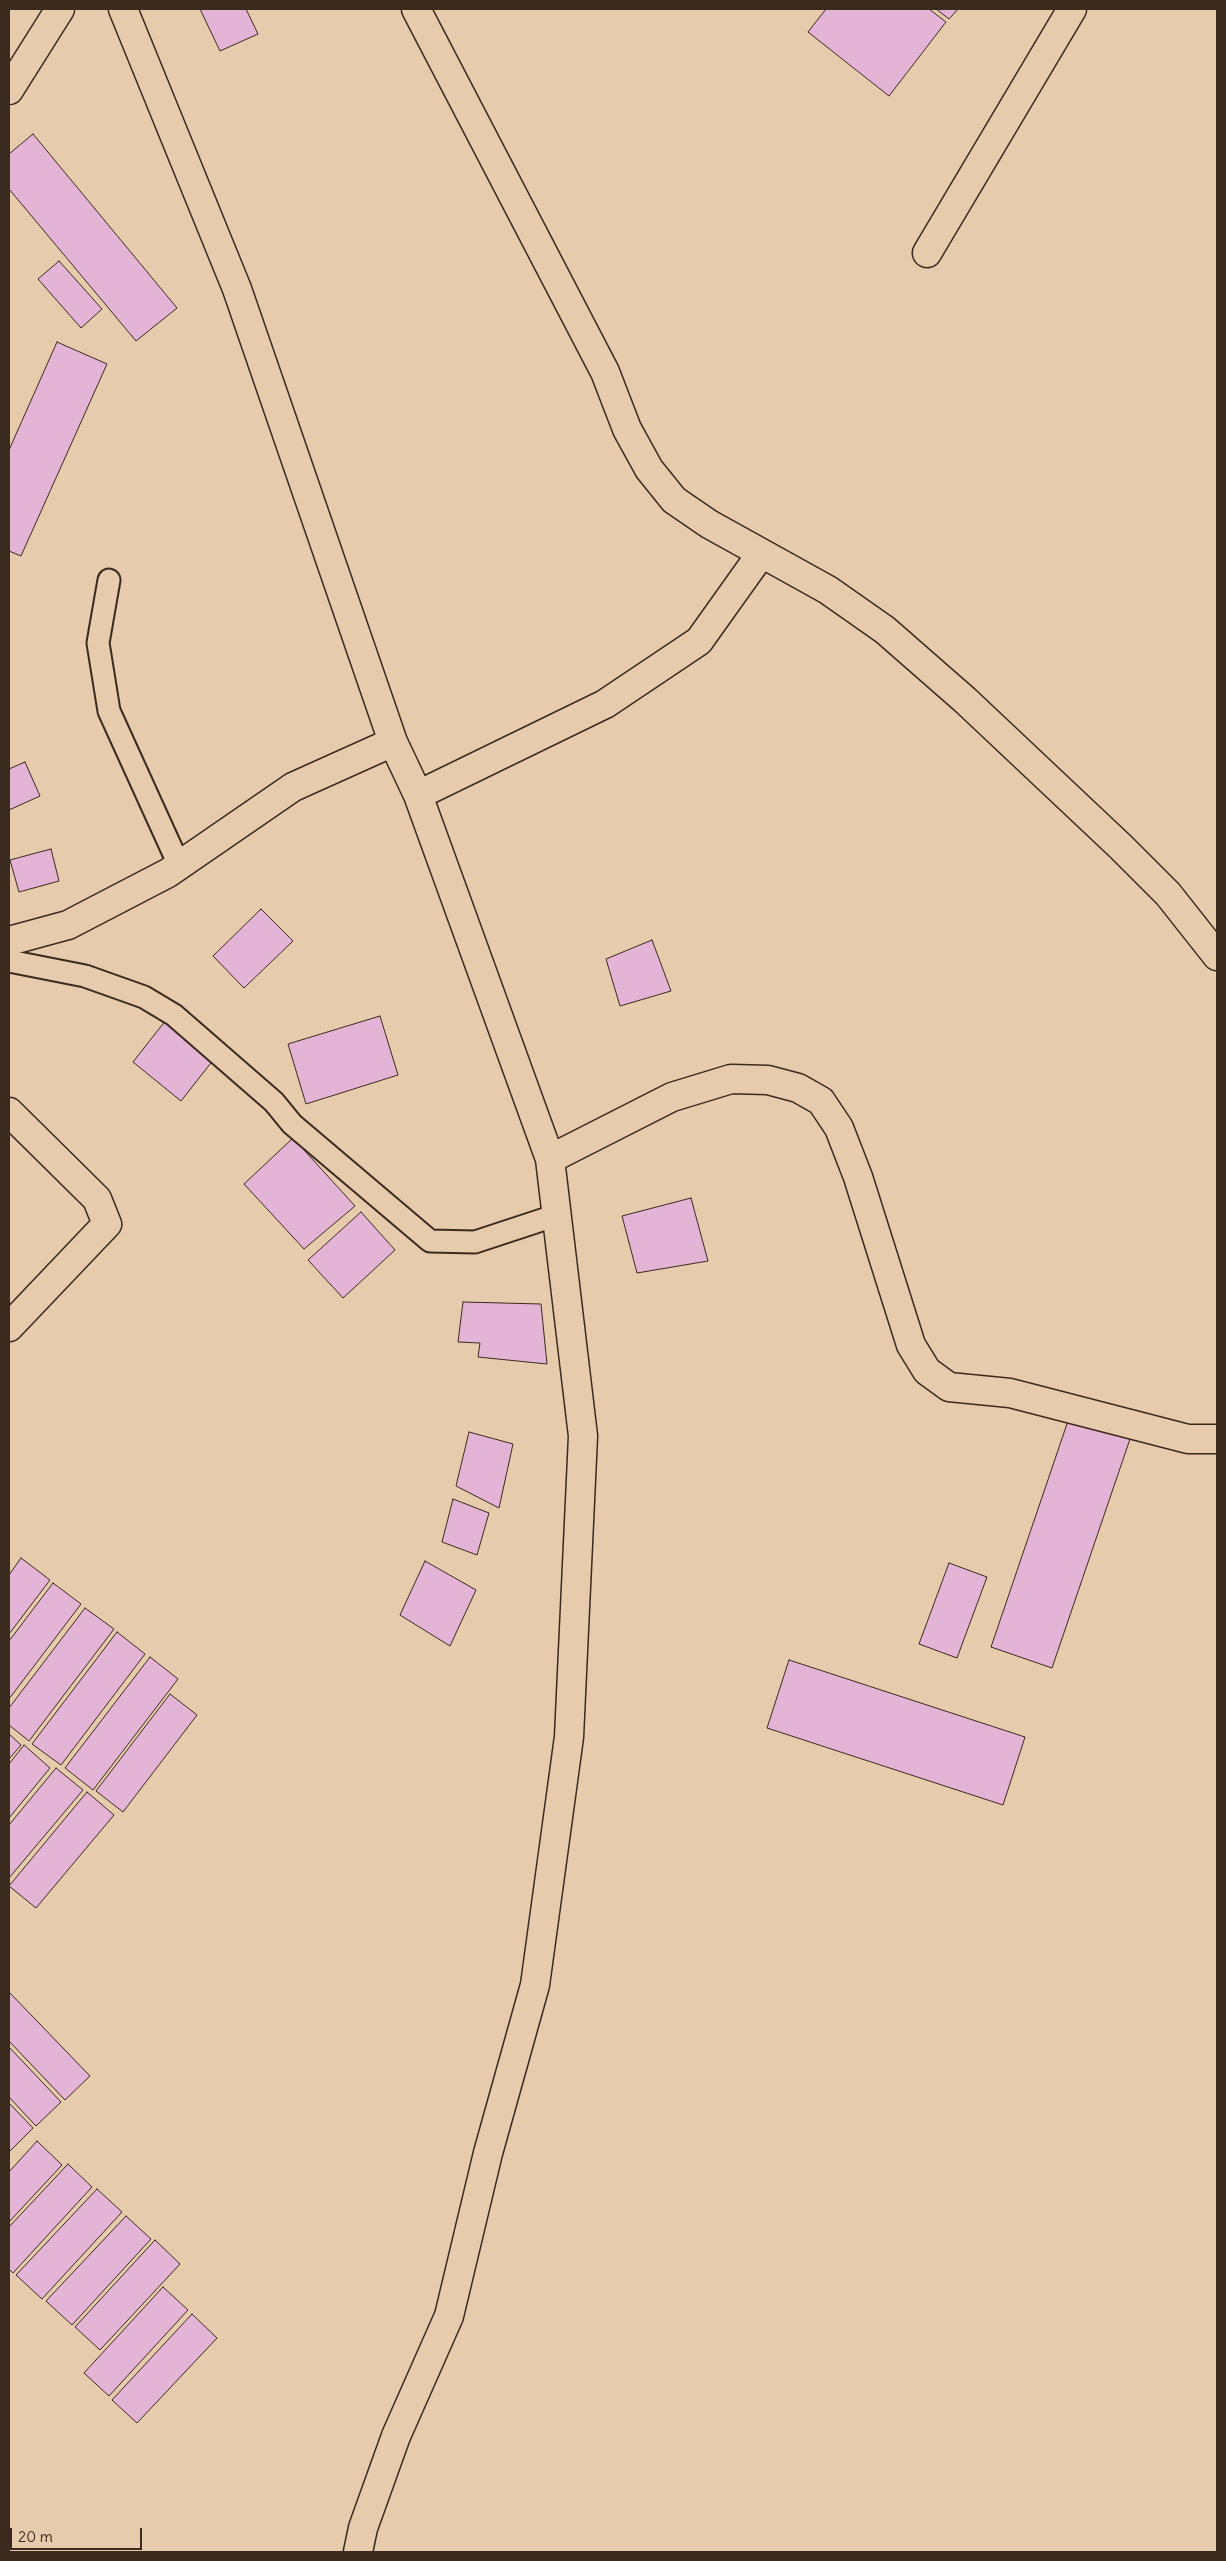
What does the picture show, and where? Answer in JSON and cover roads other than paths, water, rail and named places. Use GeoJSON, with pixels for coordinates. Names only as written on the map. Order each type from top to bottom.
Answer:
{"type":"FeatureCollection","features":[{"type":"Feature","properties":{"kind":"street"},"geometry":{"type":"LineString","coordinates":[[9,90],[60,9]]}},
{"type":"Feature","properties":{"kind":"street"},"geometry":{"type":"LineString","coordinates":[[123,9],[237,289],[393,742],[418,794],[550,1159],[583,1436],[569,1738],[535,1985],[488,2153],[449,2316],[396,2436],[362,2528],[358,2552]]}},
{"type":"Feature","properties":{"kind":"street"},"geometry":{"type":"LineString","coordinates":[[416,9],[606,372],[627,429],[649,469],[674,500],[708,524],[828,590],[885,630],[966,700],[1168,894],[1217,956]]}},
{"type":"Feature","properties":{"kind":"street"},"geometry":{"type":"LineString","coordinates":[[926,253],[1072,9]]}},
{"type":"Feature","properties":{"kind":"street"},"geometry":{"type":"LineString","coordinates":[[418,794],[604,704],[699,641],[761,554]]}},
{"type":"Feature","properties":{"kind":"street"},"geometry":{"type":"LineString","coordinates":[[9,941],[68,926],[180,865],[293,787],[393,742]]}},
{"type":"Feature","properties":{"kind":"street"},"geometry":{"type":"LineString","coordinates":[[550,1159],[672,1097],[731,1080],[768,1080],[798,1088],[821,1101],[839,1128],[858,1177],[911,1344],[927,1371],[949,1387],[1010,1393],[1188,1439],[1217,1439]]}},
{"type":"Feature","properties":{"kind":"street"},"geometry":{"type":"LineString","coordinates":[[9,1112],[97,1199],[108,1224],[9,1327]]}},
{"type":"Feature","properties":{"kind":"lane"},"geometry":{"type":"LineString","coordinates":[[109,580],[98,643],[109,711],[180,865]]}},
{"type":"Feature","properties":{"kind":"lane"},"geometry":{"type":"LineString","coordinates":[[9,961],[85,976],[144,997],[174,1015],[274,1102],[292,1124],[430,1241],[475,1242],[557,1215]]}}]}
